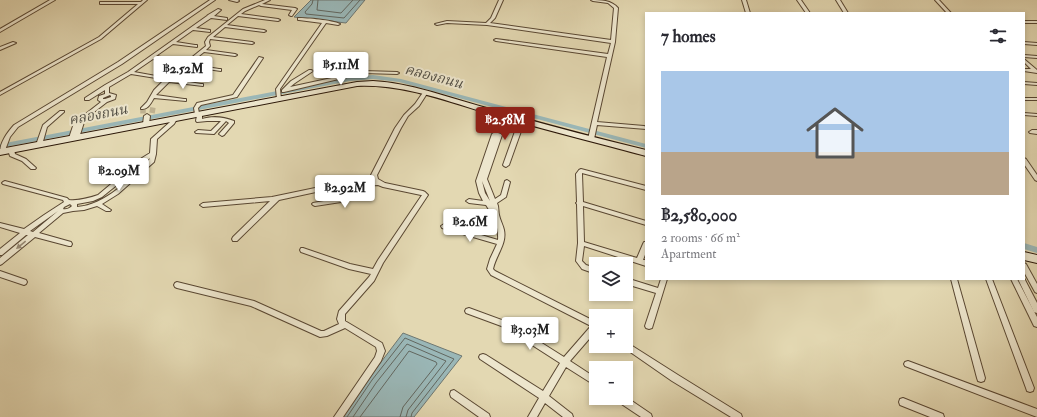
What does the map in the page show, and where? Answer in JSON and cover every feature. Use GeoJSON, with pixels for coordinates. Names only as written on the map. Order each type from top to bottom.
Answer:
{"type":"FeatureCollection","features":[{"type":"Feature","properties":{"kind":"street"},"geometry":{"type":"LineString","coordinates":[[0,31],[52,0]]}},
{"type":"Feature","properties":{"kind":"street"},"geometry":{"type":"LineString","coordinates":[[212,0],[120,63],[16,126],[10,132],[2,151],[75,136],[147,118],[174,119],[197,112],[281,95],[368,83],[384,83],[426,92],[503,115],[592,137],[645,153]]}},
{"type":"Feature","properties":{"kind":"street"},"geometry":{"type":"LineString","coordinates":[[231,0],[237,1]]}},
{"type":"Feature","properties":{"kind":"street"},"geometry":{"type":"LineString","coordinates":[[148,107],[152,96],[167,80],[208,46],[207,42],[210,38],[244,10],[268,0]]}},
{"type":"Feature","properties":{"kind":"street"},"geometry":{"type":"LineString","coordinates":[[487,24],[493,18],[501,0],[498,0]]}},
{"type":"Feature","properties":{"kind":"street"},"geometry":{"type":"LineString","coordinates":[[592,137],[613,42],[616,8],[611,2],[593,0]]}},
{"type":"Feature","properties":{"kind":"street"},"geometry":{"type":"LineString","coordinates":[[744,0],[748,12]]}},
{"type":"Feature","properties":{"kind":"street"},"geometry":{"type":"LineString","coordinates":[[799,0],[807,12]]}},
{"type":"Feature","properties":{"kind":"street"},"geometry":{"type":"LineString","coordinates":[[838,0],[845,12]]}},
{"type":"Feature","properties":{"kind":"street"},"geometry":{"type":"LineString","coordinates":[[937,0],[948,12]]}},
{"type":"Feature","properties":{"kind":"street"},"geometry":{"type":"LineString","coordinates":[[101,3],[143,1]]}},
{"type":"Feature","properties":{"kind":"street"},"geometry":{"type":"LineString","coordinates":[[0,94],[100,38],[143,1]]}},
{"type":"Feature","properties":{"kind":"street"},"geometry":{"type":"LineString","coordinates":[[257,5],[295,9],[291,15]]}},
{"type":"Feature","properties":{"kind":"street"},"geometry":{"type":"LineString","coordinates":[[87,99],[130,73],[218,10]]}},
{"type":"Feature","properties":{"kind":"street"},"geometry":{"type":"LineString","coordinates":[[238,15],[278,20]]}},
{"type":"Feature","properties":{"kind":"street"},"geometry":{"type":"LineString","coordinates":[[210,16],[226,19]]}},
{"type":"Feature","properties":{"kind":"street"},"geometry":{"type":"LineString","coordinates":[[299,19],[338,24]]}},
{"type":"Feature","properties":{"kind":"street"},"geometry":{"type":"LineString","coordinates":[[281,95],[295,63],[325,22]]}},
{"type":"Feature","properties":{"kind":"street"},"geometry":{"type":"LineString","coordinates":[[437,24],[447,22],[487,24],[613,42]]}},
{"type":"Feature","properties":{"kind":"street"},"geometry":{"type":"LineString","coordinates":[[1025,22],[1037,22]]}},
{"type":"Feature","properties":{"kind":"street"},"geometry":{"type":"LineString","coordinates":[[224,26],[264,31]]}},
{"type":"Feature","properties":{"kind":"street"},"geometry":{"type":"LineString","coordinates":[[192,29],[209,31]]}},
{"type":"Feature","properties":{"kind":"street"},"geometry":{"type":"LineString","coordinates":[[210,38],[252,43]]}},
{"type":"Feature","properties":{"kind":"street"},"geometry":{"type":"LineString","coordinates":[[496,40],[610,56]]}},
{"type":"Feature","properties":{"kind":"street"},"geometry":{"type":"LineString","coordinates":[[0,49],[14,43]]}},
{"type":"Feature","properties":{"kind":"street"},"geometry":{"type":"LineString","coordinates":[[172,43],[194,46]]}},
{"type":"Feature","properties":{"kind":"street"},"geometry":{"type":"LineString","coordinates":[[1025,43],[1037,44]]}},
{"type":"Feature","properties":{"kind":"street"},"geometry":{"type":"LineString","coordinates":[[202,51],[235,56]]}},
{"type":"Feature","properties":{"kind":"street"},"geometry":{"type":"LineString","coordinates":[[1025,56],[1037,57]]}},
{"type":"Feature","properties":{"kind":"street"},"geometry":{"type":"LineString","coordinates":[[152,57],[174,61]]}},
{"type":"Feature","properties":{"kind":"street"},"geometry":{"type":"LineString","coordinates":[[222,134],[232,122],[225,119],[207,119],[199,121],[197,112],[202,103],[235,96],[261,58]]}},
{"type":"Feature","properties":{"kind":"street"},"geometry":{"type":"LineString","coordinates":[[1025,61],[1036,71]]}},
{"type":"Feature","properties":{"kind":"street"},"geometry":{"type":"LineString","coordinates":[[185,64],[219,70]]}},
{"type":"Feature","properties":{"kind":"street"},"geometry":{"type":"LineString","coordinates":[[1025,70],[1036,71]]}},
{"type":"Feature","properties":{"kind":"street"},"geometry":{"type":"LineString","coordinates":[[281,95],[293,82],[311,71]]}},
{"type":"Feature","properties":{"kind":"street"},"geometry":{"type":"LineString","coordinates":[[281,95],[364,72],[397,73]]}},
{"type":"Feature","properties":{"kind":"street"},"geometry":{"type":"LineString","coordinates":[[130,73],[154,77]]}},
{"type":"Feature","properties":{"kind":"street"},"geometry":{"type":"LineString","coordinates":[[167,80],[201,85]]}},
{"type":"Feature","properties":{"kind":"street"},"geometry":{"type":"LineString","coordinates":[[1025,83],[1037,84]]}},
{"type":"Feature","properties":{"kind":"street"},"geometry":{"type":"LineString","coordinates":[[107,86],[107,94]]}},
{"type":"Feature","properties":{"kind":"street"},"geometry":{"type":"LineString","coordinates":[[377,183],[374,175],[398,128],[406,115],[417,105],[426,92]]}},
{"type":"Feature","properties":{"kind":"street"},"geometry":{"type":"LineString","coordinates":[[75,136],[83,119],[105,101],[111,100],[115,96],[113,94],[107,94],[100,99],[105,101]]}},
{"type":"Feature","properties":{"kind":"street"},"geometry":{"type":"LineString","coordinates":[[152,96],[184,100]]}},
{"type":"Feature","properties":{"kind":"street"},"geometry":{"type":"LineString","coordinates":[[1025,98],[1037,99]]}},
{"type":"Feature","properties":{"kind":"street"},"geometry":{"type":"LineString","coordinates":[[39,144],[45,126],[62,112]]}},
{"type":"Feature","properties":{"kind":"street"},"geometry":{"type":"LineString","coordinates":[[1025,114],[1037,115]]}},
{"type":"Feature","properties":{"kind":"street"},"geometry":{"type":"LineString","coordinates":[[503,115],[489,155],[480,174],[479,186],[491,203],[501,228],[501,243],[490,269],[493,273],[589,321]]}},
{"type":"Feature","properties":{"kind":"street"},"geometry":{"type":"LineString","coordinates":[[5,183],[65,199],[71,205],[80,209],[98,204],[107,199],[152,161],[154,139],[172,123],[174,119]]}},
{"type":"Feature","properties":{"kind":"street"},"geometry":{"type":"LineString","coordinates":[[198,132],[212,133],[225,119]]}},
{"type":"Feature","properties":{"kind":"street"},"geometry":{"type":"LineString","coordinates":[[506,165],[522,120]]}},
{"type":"Feature","properties":{"kind":"street"},"geometry":{"type":"LineString","coordinates":[[594,125],[644,128]]}},
{"type":"Feature","properties":{"kind":"street"},"geometry":{"type":"LineString","coordinates":[[11,150],[12,155],[24,160],[33,168]]}},
{"type":"Feature","properties":{"kind":"street"},"geometry":{"type":"LineString","coordinates":[[0,253],[26,232],[61,209],[100,196],[144,159],[153,154]]}},
{"type":"Feature","properties":{"kind":"street"},"geometry":{"type":"LineString","coordinates":[[1025,161],[1037,179]]}},
{"type":"Feature","properties":{"kind":"street"},"geometry":{"type":"LineString","coordinates":[[589,268],[581,264],[579,174],[581,171],[645,188]]}},
{"type":"Feature","properties":{"kind":"street"},"geometry":{"type":"LineString","coordinates":[[469,200],[484,204],[491,203],[504,196],[507,182]]}},
{"type":"Feature","properties":{"kind":"street"},"geometry":{"type":"LineString","coordinates":[[203,205],[276,198],[339,185],[377,183],[423,193],[425,195],[380,262],[372,279],[342,313],[340,319],[342,323],[379,345],[381,351],[378,359],[338,417]]}},
{"type":"Feature","properties":{"kind":"street"},"geometry":{"type":"LineString","coordinates":[[315,204],[346,198],[360,184]]}},
{"type":"Feature","properties":{"kind":"street"},"geometry":{"type":"LineString","coordinates":[[235,240],[276,198]]}},
{"type":"Feature","properties":{"kind":"street"},"geometry":{"type":"LineString","coordinates":[[579,203],[645,223]]}},
{"type":"Feature","properties":{"kind":"street"},"geometry":{"type":"LineString","coordinates":[[98,204],[108,210]]}},
{"type":"Feature","properties":{"kind":"street"},"geometry":{"type":"LineString","coordinates":[[0,262],[61,209]]}},
{"type":"Feature","properties":{"kind":"street"},"geometry":{"type":"LineString","coordinates":[[0,224],[69,244]]}},
{"type":"Feature","properties":{"kind":"street"},"geometry":{"type":"LineString","coordinates":[[444,226],[501,243]]}},
{"type":"Feature","properties":{"kind":"street"},"geometry":{"type":"LineString","coordinates":[[581,243],[642,262],[645,248]]}},
{"type":"Feature","properties":{"kind":"street"},"geometry":{"type":"LineString","coordinates":[[303,250],[349,266],[375,272]]}},
{"type":"Feature","properties":{"kind":"street"},"geometry":{"type":"LineString","coordinates":[[1025,256],[1037,259]]}},
{"type":"Feature","properties":{"kind":"street"},"geometry":{"type":"LineString","coordinates":[[1025,268],[1037,290]]}},
{"type":"Feature","properties":{"kind":"street"},"geometry":{"type":"LineString","coordinates":[[0,274],[24,282]]}},
{"type":"Feature","properties":{"kind":"street"},"geometry":{"type":"LineString","coordinates":[[649,326],[664,280]]}},
{"type":"Feature","properties":{"kind":"street"},"geometry":{"type":"LineString","coordinates":[[954,280],[981,378]]}},
{"type":"Feature","properties":{"kind":"street"},"geometry":{"type":"LineString","coordinates":[[989,280],[1030,388]]}},
{"type":"Feature","properties":{"kind":"street"},"geometry":{"type":"LineString","coordinates":[[1015,280],[1037,324]]}},
{"type":"Feature","properties":{"kind":"street"},"geometry":{"type":"LineString","coordinates":[[1022,280],[1037,310]]}},
{"type":"Feature","properties":{"kind":"street"},"geometry":{"type":"LineString","coordinates":[[633,283],[660,292]]}},
{"type":"Feature","properties":{"kind":"street"},"geometry":{"type":"LineString","coordinates":[[177,285],[252,303],[320,334],[328,333],[346,325]]}},
{"type":"Feature","properties":{"kind":"street"},"geometry":{"type":"LineString","coordinates":[[469,311],[507,325],[589,377]]}},
{"type":"Feature","properties":{"kind":"street"},"geometry":{"type":"LineString","coordinates":[[532,417],[565,361],[589,333]]}},
{"type":"Feature","properties":{"kind":"street"},"geometry":{"type":"LineString","coordinates":[[633,350],[738,417]]}},
{"type":"Feature","properties":{"kind":"street"},"geometry":{"type":"LineString","coordinates":[[483,357],[543,396],[569,417]]}},
{"type":"Feature","properties":{"kind":"street"},"geometry":{"type":"LineString","coordinates":[[908,364],[1037,413]]}},
{"type":"Feature","properties":{"kind":"street"},"geometry":{"type":"LineString","coordinates":[[454,394],[486,417]]}},
{"type":"Feature","properties":{"kind":"street"},"geometry":{"type":"LineString","coordinates":[[903,402],[940,417]]}},
{"type":"Feature","properties":{"kind":"street"},"geometry":{"type":"LineString","coordinates":[[630,405],[648,417]]}},
{"type":"Feature","properties":{"kind":"water"},"geometry":{"type":"Polygon","coordinates":[[[311,0],[365,0],[346,23],[294,17],[311,0]]]}},
{"type":"Feature","properties":{"kind":"water"},"geometry":{"type":"Polygon","coordinates":[[[403,333],[462,356],[414,417],[342,417],[369,378],[403,333]]]}},
{"type":"Feature","properties":{"kind":"waterway","name":"คลองถนน"},"geometry":{"type":"LineString","coordinates":[[0,146],[350,79],[373,77],[399,80],[645,146]]}},
{"type":"Feature","properties":{"kind":"waterway","name":"คลองถนน"},"geometry":{"type":"LineString","coordinates":[[1025,246],[1037,250]]}},
{"type":"Feature","properties":{"kind":"tunnel"},"geometry":{"type":"LineString","coordinates":[[152,113],[153,107]]}},
{"type":"Feature","properties":{"kind":"tunnel"},"geometry":{"type":"LineString","coordinates":[[143,108],[143,115]]}}]}
